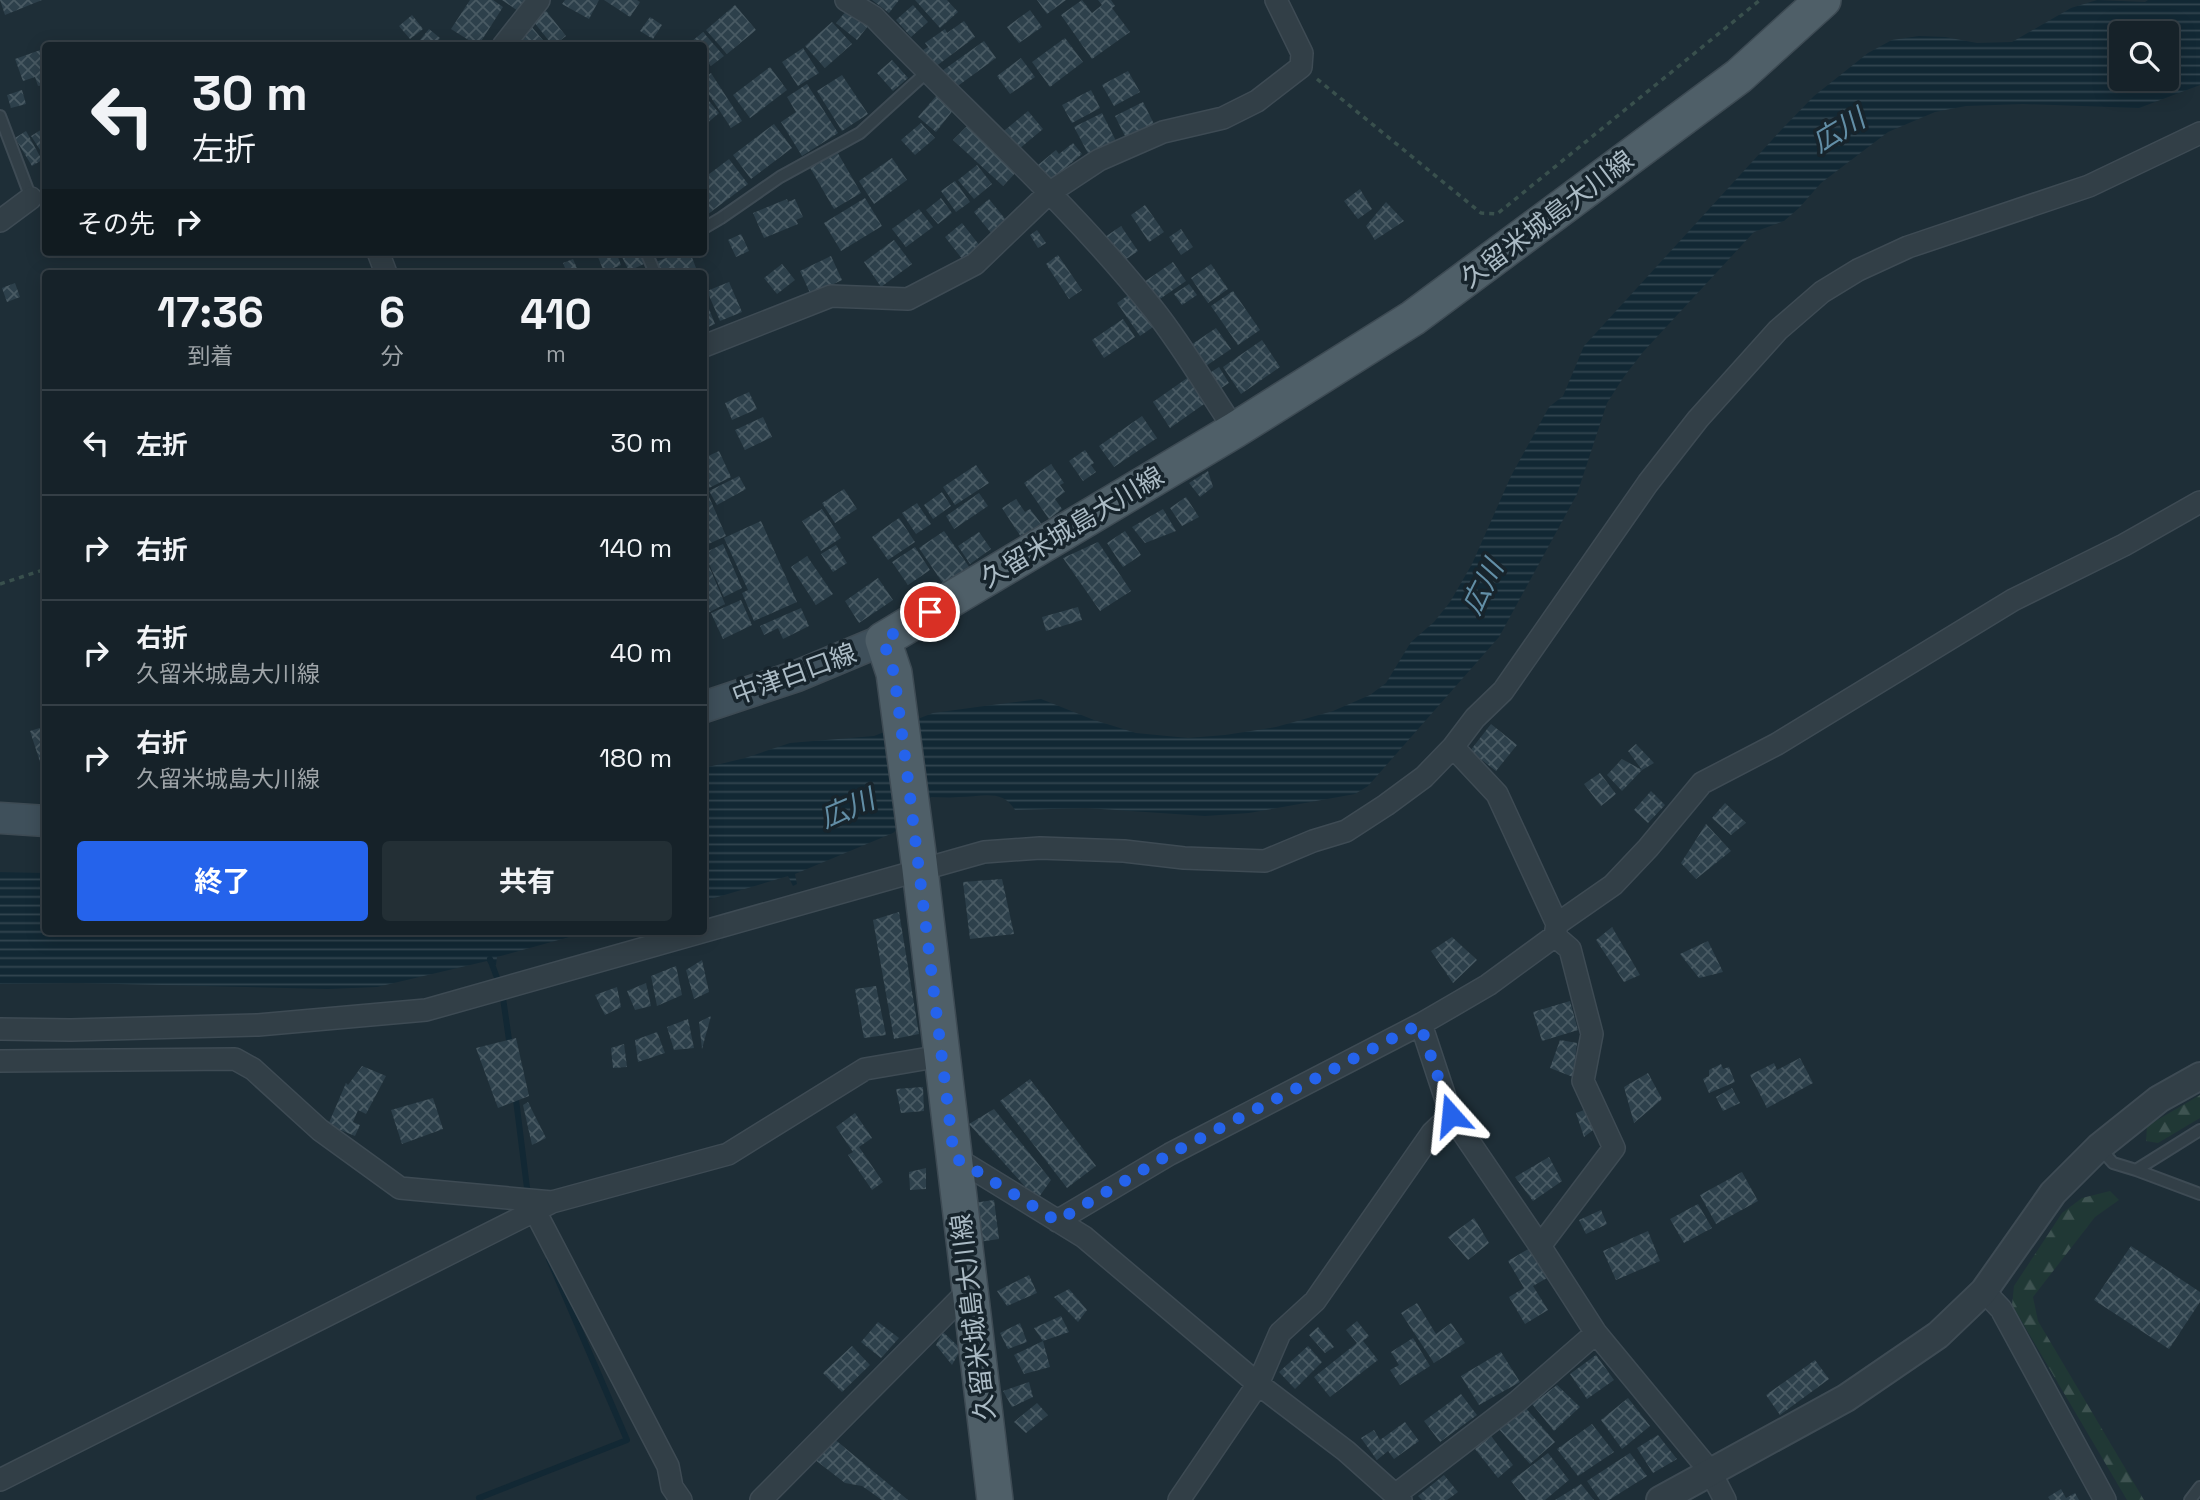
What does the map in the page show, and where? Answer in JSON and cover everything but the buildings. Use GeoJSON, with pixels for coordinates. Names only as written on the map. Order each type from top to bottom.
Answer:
{"type":"FeatureCollection","features":[{"type":"Feature","properties":{"kind":"main road","name":"久留米城島大川線"},"geometry":{"type":"LineString","coordinates":[[995,1500],[920,866],[894,673],[883,640],[1235,430],[1413,318],[1739,76],[1823,0]]}},
{"type":"Feature","properties":{"kind":"main road","name":"中津白口線"},"geometry":{"type":"LineString","coordinates":[[707,706],[797,676],[883,640]]}},
{"type":"Feature","properties":{"kind":"main road"},"geometry":{"type":"LineString","coordinates":[[0,818],[42,821]]}},
{"type":"Feature","properties":{"kind":"street"},"geometry":{"type":"LineString","coordinates":[[506,42],[539,0]]}},
{"type":"Feature","properties":{"kind":"street"},"geometry":{"type":"LineString","coordinates":[[846,0],[874,17],[1102,249],[1155,312],[1235,430]]}},
{"type":"Feature","properties":{"kind":"street"},"geometry":{"type":"LineString","coordinates":[[707,345],[831,296],[908,299],[975,264],[1049,193],[1098,160],[1163,132],[1223,118],[1257,102],[1301,67],[1302,53],[1276,0]]}},
{"type":"Feature","properties":{"kind":"street"},"geometry":{"type":"LineString","coordinates":[[707,928],[920,866],[984,852],[1040,848],[1124,850],[1184,858],[1265,861],[1346,831],[1424,777],[1453,747],[1475,718],[1503,691],[1648,483],[1698,419],[1777,330],[1822,292],[1858,270],[1908,247],[2090,186],[2200,133]]}},
{"type":"Feature","properties":{"kind":"street"},"geometry":{"type":"LineString","coordinates":[[0,221],[31,198]]}},
{"type":"Feature","properties":{"kind":"street"},"geometry":{"type":"LineString","coordinates":[[1057,1221],[1170,1154],[1420,1024],[1488,985],[1613,886],[1702,783],[1777,744],[2013,600],[2124,545],[2200,502]]}},
{"type":"Feature","properties":{"kind":"street"},"geometry":{"type":"LineString","coordinates":[[1453,747],[1497,793],[1556,930],[1570,949],[1592,1034],[1583,1081],[1614,1148],[1540,1246]]}},
{"type":"Feature","properties":{"kind":"street"},"geometry":{"type":"LineString","coordinates":[[0,1029],[71,1030],[258,1025],[426,1010],[683,935]]}},
{"type":"Feature","properties":{"kind":"street"},"geometry":{"type":"LineString","coordinates":[[1420,1024],[1451,1115],[1596,1333],[1710,1471],[1725,1500]]}},
{"type":"Feature","properties":{"kind":"street"},"geometry":{"type":"LineString","coordinates":[[0,1480],[544,1206],[729,1154],[865,1069],[941,1056]]}},
{"type":"Feature","properties":{"kind":"street"},"geometry":{"type":"LineString","coordinates":[[0,1061],[235,1059],[253,1069],[320,1130],[400,1188],[544,1206]]}},
{"type":"Feature","properties":{"kind":"street"},"geometry":{"type":"LineString","coordinates":[[1660,1500],[1846,1398],[1938,1335],[1983,1291],[2053,1193],[2099,1147],[2160,1099],[2200,1076]]}},
{"type":"Feature","properties":{"kind":"street"},"geometry":{"type":"LineString","coordinates":[[1180,1500],[1258,1384],[1280,1333],[1315,1301],[1432,1133],[1451,1115]]}},
{"type":"Feature","properties":{"kind":"street"},"geometry":{"type":"LineString","coordinates":[[954,1157],[1084,1237],[1258,1384],[1346,1451],[1398,1497],[1518,1401],[1596,1333]]}},
{"type":"Feature","properties":{"kind":"street"},"geometry":{"type":"LineString","coordinates":[[544,1206],[668,1466],[672,1488],[681,1500]]}},
{"type":"Feature","properties":{"kind":"street"},"geometry":{"type":"LineString","coordinates":[[761,1500],[970,1290]]}},
{"type":"Feature","properties":{"kind":"street"},"geometry":{"type":"LineString","coordinates":[[1983,1291],[2001,1309],[2105,1500]]}},
{"type":"Feature","properties":{"kind":"lane"},"geometry":{"type":"LineString","coordinates":[[707,226],[780,177],[860,133],[927,72]]}},
{"type":"Feature","properties":{"kind":"lane"},"geometry":{"type":"LineString","coordinates":[[0,116],[31,198]]}},
{"type":"Feature","properties":{"kind":"lane"},"geometry":{"type":"LineString","coordinates":[[2137,1170],[2200,1130]]}},
{"type":"Feature","properties":{"kind":"lane"},"geometry":{"type":"LineString","coordinates":[[2099,1147],[2113,1163],[2200,1194]]}},
{"type":"Feature","properties":{"kind":"lane"},"geometry":{"type":"LineString","coordinates":[[2190,1500],[2200,1487]]}},
{"type":"Feature","properties":{"kind":"path"},"geometry":{"type":"LineString","coordinates":[[1301,67],[1481,213],[1497,214],[1760,0]]}},
{"type":"Feature","properties":{"kind":"path"},"geometry":{"type":"LineString","coordinates":[[0,584],[42,570]]}},
{"type":"Feature","properties":{"kind":"green space"},"geometry":{"type":"Polygon","coordinates":[[[2200,1095],[2200,1118],[2158,1143],[2146,1141],[2147,1126],[2200,1095]]]}},
{"type":"Feature","properties":{"kind":"green space"},"geometry":{"type":"Polygon","coordinates":[[[2110,1191],[2119,1200],[2095,1217],[2033,1297],[2038,1321],[2144,1500],[2127,1500],[2012,1305],[2014,1286],[2062,1213],[2082,1198],[2110,1191]]]}},
{"type":"Feature","properties":{"kind":"water","name":"広川"},"geometry":{"type":"Polygon","coordinates":[[[2097,0],[2200,0],[2200,85],[2139,108],[2023,104],[1966,106],[1935,112],[1888,132],[1821,183],[1784,221],[1754,232],[1643,352],[1623,378],[1607,403],[1577,494],[1499,637],[1368,786],[1355,794],[1249,813],[1205,816],[1086,808],[1015,810],[1010,803],[997,796],[931,797],[893,833],[795,874],[797,884],[793,886],[788,876],[707,900],[707,767],[790,743],[874,736],[933,713],[1041,699],[1136,733],[1188,738],[1276,727],[1333,711],[1370,695],[1386,683],[1411,642],[1434,622],[1450,602],[1472,564],[1511,476],[1549,407],[1563,396],[1584,346],[1783,128],[1814,96],[1868,53],[1892,40],[1919,36],[1945,37],[1977,43],[2012,42],[2071,8],[2097,0]]]}},
{"type":"Feature","properties":{"kind":"water"},"geometry":{"type":"Polygon","coordinates":[[[0,872],[42,873],[42,935],[577,935],[497,957],[496,965],[490,966],[487,961],[377,987],[328,989],[77,983],[0,984],[0,872]]]}},
{"type":"Feature","properties":{"kind":"waterway"},"geometry":{"type":"LineString","coordinates":[[490,959],[502,991],[510,1047]]}},
{"type":"Feature","properties":{"kind":"waterway"},"geometry":{"type":"LineString","coordinates":[[515,1092],[528,1196]]}},
{"type":"Feature","properties":{"kind":"waterway"},"geometry":{"type":"LineString","coordinates":[[480,1500],[479,1498],[627,1440],[549,1259]]}},
{"type":"Feature","properties":{"kind":"route"},"geometry":{"type":"LineString","coordinates":[[930,612],[883,640],[894,673],[954,1157],[1057,1221],[1170,1154],[1420,1024],[1451,1115]]}}]}
